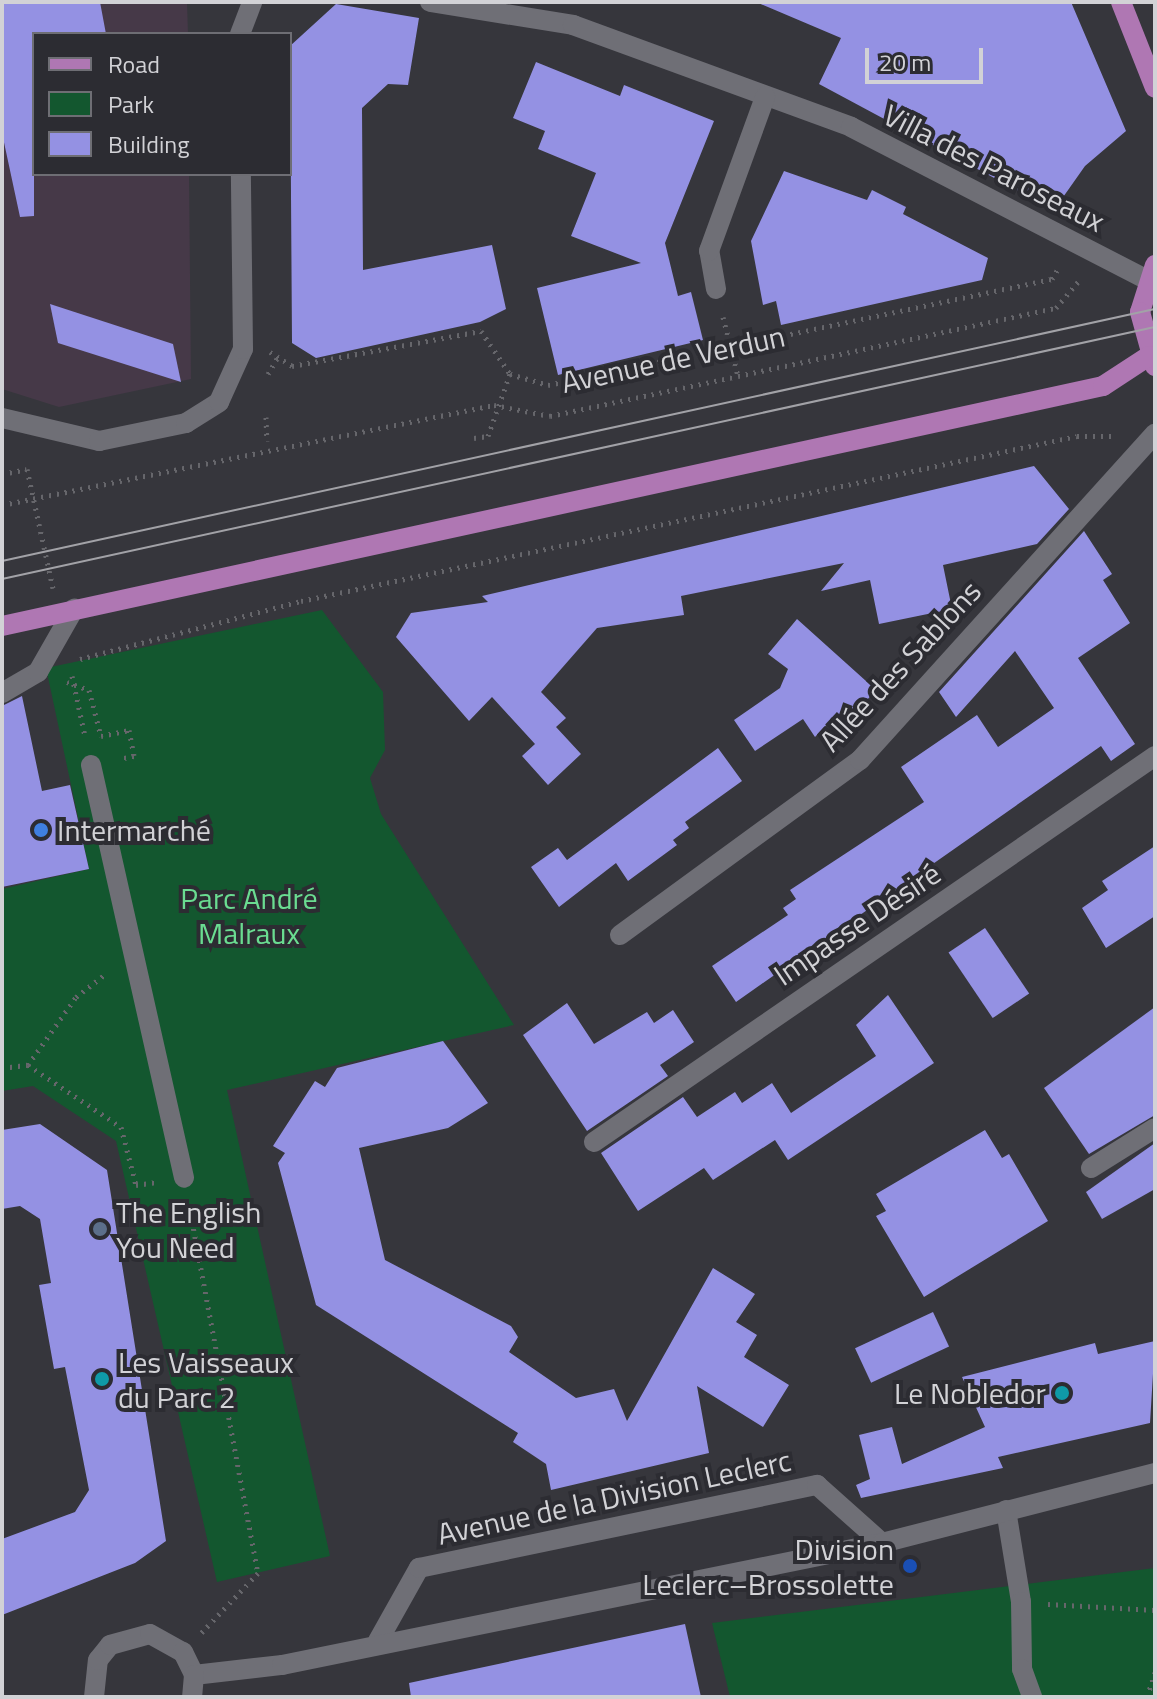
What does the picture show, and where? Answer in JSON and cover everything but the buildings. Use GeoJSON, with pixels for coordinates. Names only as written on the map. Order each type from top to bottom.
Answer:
{"type":"FeatureCollection","features":[{"type":"Feature","properties":{"kind":"main road"},"geometry":{"type":"LineString","coordinates":[[1121,2],[1155,88]]}},
{"type":"Feature","properties":{"kind":"main road"},"geometry":{"type":"LineString","coordinates":[[2,626],[1103,386],[1152,361],[1140,312],[1151,272]]}},
{"type":"Feature","properties":{"kind":"street"},"geometry":{"type":"LineString","coordinates":[[241,32],[252,2]]}},
{"type":"Feature","properties":{"kind":"street","name":"Villa des Paroseaux"},"geometry":{"type":"LineString","coordinates":[[430,2],[573,25],[851,127],[1151,272]]}},
{"type":"Feature","properties":{"kind":"street"},"geometry":{"type":"LineString","coordinates":[[716,289],[709,251],[765,97]]}},
{"type":"Feature","properties":{"kind":"street"},"geometry":{"type":"LineString","coordinates":[[2,418],[99,441],[186,423],[219,402],[243,349],[241,176]]}},
{"type":"Feature","properties":{"kind":"street","name":"Allée des Sablons"},"geometry":{"type":"LineString","coordinates":[[620,935],[860,760],[1150,438]]}},
{"type":"Feature","properties":{"kind":"street"},"geometry":{"type":"LineString","coordinates":[[2,693],[38,672],[74,609]]}},
{"type":"Feature","properties":{"kind":"street","name":"Impasse Désiré"},"geometry":{"type":"LineString","coordinates":[[594,1142],[1155,756]]}},
{"type":"Feature","properties":{"kind":"street"},"geometry":{"type":"LineString","coordinates":[[91,765],[184,1178]]}},
{"type":"Feature","properties":{"kind":"street"},"geometry":{"type":"LineString","coordinates":[[1091,1168],[1155,1128]]}},
{"type":"Feature","properties":{"kind":"street"},"geometry":{"type":"LineString","coordinates":[[194,1675],[282,1665],[378,1641],[882,1543],[1155,1473]]}},
{"type":"Feature","properties":{"kind":"street"},"geometry":{"type":"LineString","coordinates":[[1112,1485],[1155,1481]]}},
{"type":"Feature","properties":{"kind":"street","name":"Avenue de la Division Leclerc"},"geometry":{"type":"LineString","coordinates":[[378,1641],[419,1568],[817,1485],[882,1543]]}},
{"type":"Feature","properties":{"kind":"street"},"geometry":{"type":"LineString","coordinates":[[1006,1510],[1021,1602],[1022,1669],[1032,1697]]}},
{"type":"Feature","properties":{"kind":"street"},"geometry":{"type":"LineString","coordinates":[[94,1697],[98,1660],[128,1635],[167,1639],[183,1652],[194,1675],[192,1697]]}},
{"type":"Feature","properties":{"kind":"path"},"geometry":{"type":"LineString","coordinates":[[257,349],[292,366],[481,331],[510,374],[548,385],[1052,279],[1066,256]]}},
{"type":"Feature","properties":{"kind":"path","name":"Avenue de Verdun"},"geometry":{"type":"LineString","coordinates":[[2,505],[494,405],[550,416],[1056,308],[1088,269]]}},
{"type":"Feature","properties":{"kind":"path"},"geometry":{"type":"LineString","coordinates":[[730,348],[738,376]]}},
{"type":"Feature","properties":{"kind":"path"},"geometry":{"type":"LineString","coordinates":[[263,382],[278,357]]}},
{"type":"Feature","properties":{"kind":"path"},"geometry":{"type":"LineString","coordinates":[[474,438],[488,436],[494,405],[510,374]]}},
{"type":"Feature","properties":{"kind":"path"},"geometry":{"type":"LineString","coordinates":[[266,417],[267,441]]}},
{"type":"Feature","properties":{"kind":"path"},"geometry":{"type":"LineString","coordinates":[[38,672],[301,601],[1062,439],[1100,435],[1150,438]]}},
{"type":"Feature","properties":{"kind":"path"},"geometry":{"type":"LineString","coordinates":[[91,765],[134,756],[129,730],[101,736],[94,702]]}},
{"type":"Feature","properties":{"kind":"path"},"geometry":{"type":"LineString","coordinates":[[28,1065],[76,997],[133,961]]}},
{"type":"Feature","properties":{"kind":"path"},"geometry":{"type":"LineString","coordinates":[[2,1068],[28,1065],[121,1127],[136,1185],[184,1178],[258,1573],[183,1652]]}},
{"type":"Feature","properties":{"kind":"path"},"geometry":{"type":"LineString","coordinates":[[1021,1602],[1155,1610]]}},
{"type":"Feature","properties":{"kind":"path"},"geometry":{"type":"LineString","coordinates":[[1147,1697],[1155,1672]]}},
{"type":"Feature","properties":{"kind":"shaded area"},"geometry":{"type":"Polygon","coordinates":[[[2,2],[187,2],[188,32],[32,32],[32,176],[189,176],[191,379],[59,407],[2,389],[2,2]]]}},
{"type":"Feature","properties":{"kind":"green space","name":"Parc André Malraux"},"geometry":{"type":"Polygon","coordinates":[[[322,610],[383,692],[385,750],[370,778],[381,814],[514,1025],[227,1090],[330,1556],[217,1582],[116,1141],[33,1086],[2,1091],[2,889],[89,869],[46,668],[322,610]]]}},
{"type":"Feature","properties":{"kind":"green space"},"geometry":{"type":"Polygon","coordinates":[[[1155,1568],[1155,1697],[730,1697],[712,1623],[1155,1568]]]}},
{"type":"Feature","properties":{"kind":"tram line"},"geometry":{"type":"LineString","coordinates":[[2,561],[1155,309]]}},
{"type":"Feature","properties":{"kind":"tram line"},"geometry":{"type":"LineString","coordinates":[[2,579],[1155,327]]}},
{"type":"Feature","properties":{"kind":"place","name":"Intermarché"},"geometry":{"type":"Point","coordinates":[41,830]}},
{"type":"Feature","properties":{"kind":"place","name":"The English You Need"},"geometry":{"type":"Point","coordinates":[100,1229]}},
{"type":"Feature","properties":{"kind":"place","name":"Les Vaisseaux du Parc 2"},"geometry":{"type":"Point","coordinates":[102,1379]}},
{"type":"Feature","properties":{"kind":"place","name":"Le Nobledor"},"geometry":{"type":"Point","coordinates":[1062,1393]}},
{"type":"Feature","properties":{"kind":"place","name":"Division Leclerc–Brossolette"},"geometry":{"type":"Point","coordinates":[910,1566]}}]}
